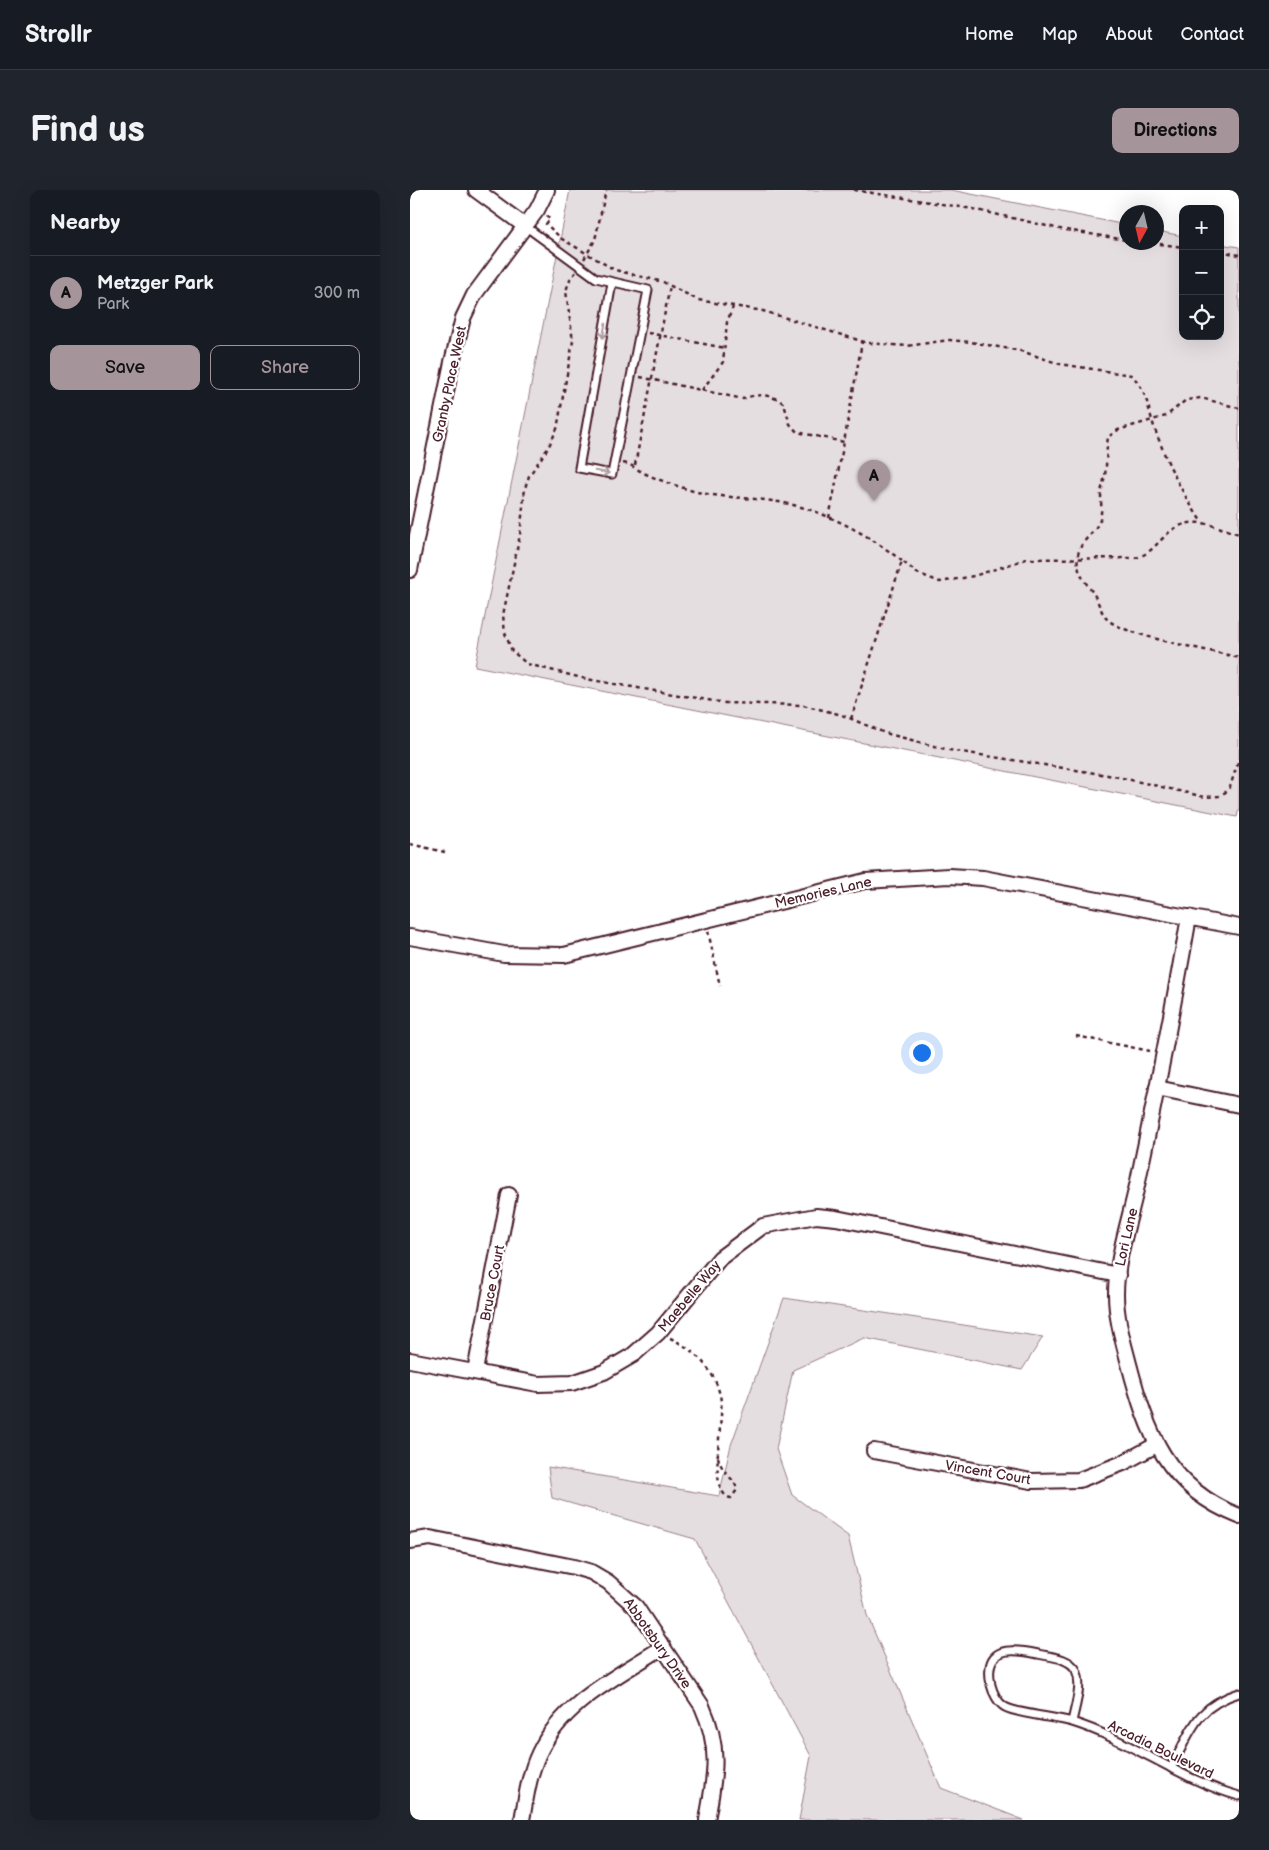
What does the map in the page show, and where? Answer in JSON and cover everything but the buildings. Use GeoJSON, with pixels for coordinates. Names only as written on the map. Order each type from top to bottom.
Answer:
{"type":"FeatureCollection","features":[{"type":"Feature","properties":{"kind":"street"},"geometry":{"type":"LineString","coordinates":[[476,190],[525,226]]}},
{"type":"Feature","properties":{"kind":"street","name":"Granby Place West"},"geometry":{"type":"LineString","coordinates":[[410,570],[452,362],[463,318],[474,295],[488,273],[525,226],[547,190]]}},
{"type":"Feature","properties":{"kind":"street","name":"Memories Lane"},"geometry":{"type":"LineString","coordinates":[[410,937],[504,954],[564,955],[865,881],[932,876],[983,878],[1239,927]]}},
{"type":"Feature","properties":{"kind":"street","name":"Lori Lane"},"geometry":{"type":"LineString","coordinates":[[1189,916],[1157,1088],[1118,1275],[1117,1315],[1142,1415],[1156,1445],[1175,1472],[1188,1484],[1218,1506],[1239,1516]]}},
{"type":"Feature","properties":{"kind":"street"},"geometry":{"type":"LineString","coordinates":[[1157,1088],[1239,1105]]}},
{"type":"Feature","properties":{"kind":"street","name":"Bruce Court"},"geometry":{"type":"LineString","coordinates":[[475,1371],[509,1195]]}},
{"type":"Feature","properties":{"kind":"street","name":"Maebelle Way"},"geometry":{"type":"LineString","coordinates":[[410,1360],[538,1384],[572,1383],[604,1372],[633,1355],[658,1333],[720,1258],[764,1226],[816,1216],[836,1218],[1118,1275]]}},
{"type":"Feature","properties":{"kind":"street","name":"Vincent Court"},"geometry":{"type":"LineString","coordinates":[[874,1451],[1031,1481],[1079,1480],[1123,1463],[1156,1445]]}},
{"type":"Feature","properties":{"kind":"street","name":"Abbotsbury Drive"},"geometry":{"type":"LineString","coordinates":[[410,1541],[430,1538],[574,1567],[591,1572],[624,1594],[636,1607],[702,1706],[710,1724],[716,1761],[707,1820]]}},
{"type":"Feature","properties":{"kind":"street"},"geometry":{"type":"LineString","coordinates":[[522,1820],[531,1775],[539,1754],[562,1718],[588,1695],[663,1648]]}},
{"type":"Feature","properties":{"kind":"lane"},"geometry":{"type":"LineString","coordinates":[[525,226],[596,278],[648,290],[612,474],[579,468],[612,283]]}},
{"type":"Feature","properties":{"kind":"lane","name":"Arcadia Boulevard"},"geometry":{"type":"LineString","coordinates":[[1072,1722],[1079,1684],[1075,1669],[1067,1660],[1015,1649],[1004,1650],[993,1660],[989,1672],[994,1694],[1005,1707],[1072,1722],[1114,1739],[1214,1789],[1239,1796]]}},
{"type":"Feature","properties":{"kind":"lane"},"geometry":{"type":"LineString","coordinates":[[1171,1768],[1197,1719],[1207,1708],[1220,1699],[1239,1693]]}},
{"type":"Feature","properties":{"kind":"path"},"geometry":{"type":"LineString","coordinates":[[606,190],[595,240],[570,279],[566,291],[573,341],[557,429],[548,448],[529,476],[526,488],[520,535],[504,615],[505,634],[512,651],[527,664],[586,679],[725,703],[803,704],[824,709],[884,733],[949,750],[1114,776],[1205,797],[1219,796],[1229,790],[1239,759]]}},
{"type":"Feature","properties":{"kind":"path"},"geometry":{"type":"LineString","coordinates":[[854,190],[973,209],[1060,229],[1119,239]]}},
{"type":"Feature","properties":{"kind":"path"},"geometry":{"type":"LineString","coordinates":[[546,216],[550,219],[546,224],[551,231],[615,270],[663,282],[698,300],[763,311],[862,342],[907,346],[949,340],[971,342],[1021,351],[1060,364],[1130,375],[1137,380],[1146,396],[1152,421],[1181,489],[1201,522]]}},
{"type":"Feature","properties":{"kind":"path"},"geometry":{"type":"LineString","coordinates":[[1164,245],[1179,246]]}},
{"type":"Feature","properties":{"kind":"path"},"geometry":{"type":"LineString","coordinates":[[1224,252],[1239,254]]}},
{"type":"Feature","properties":{"kind":"path"},"geometry":{"type":"LineString","coordinates":[[635,465],[670,286]]}},
{"type":"Feature","properties":{"kind":"path"},"geometry":{"type":"LineString","coordinates":[[702,390],[720,368],[728,322],[733,307]]}},
{"type":"Feature","properties":{"kind":"path"},"geometry":{"type":"LineString","coordinates":[[640,331],[725,348]]}},
{"type":"Feature","properties":{"kind":"path"},"geometry":{"type":"LineString","coordinates":[[829,518],[862,342]]}},
{"type":"Feature","properties":{"kind":"path"},"geometry":{"type":"LineString","coordinates":[[631,376],[743,399],[751,395],[774,398],[784,404],[794,430],[844,442]]}},
{"type":"Feature","properties":{"kind":"path"},"geometry":{"type":"LineString","coordinates":[[1239,408],[1201,398],[1186,400],[1166,416],[1118,430],[1108,437],[1106,474],[1101,490],[1101,517],[1097,527],[1084,541],[1077,560],[1080,574],[1093,593],[1106,619],[1117,626],[1239,658]]}},
{"type":"Feature","properties":{"kind":"path"},"geometry":{"type":"LineString","coordinates":[[614,461],[635,465],[645,474],[694,491],[722,497],[796,505],[829,518],[883,546],[917,573],[940,582],[974,576],[1026,559],[1135,558],[1146,555],[1167,534],[1183,524],[1201,522],[1239,534]]}},
{"type":"Feature","properties":{"kind":"path"},"geometry":{"type":"LineString","coordinates":[[851,719],[902,561]]}},
{"type":"Feature","properties":{"kind":"path"},"geometry":{"type":"LineString","coordinates":[[410,844],[449,852]]}},
{"type":"Feature","properties":{"kind":"path"},"geometry":{"type":"LineString","coordinates":[[709,937],[720,986]]}},
{"type":"Feature","properties":{"kind":"path"},"geometry":{"type":"LineString","coordinates":[[1076,1036],[1150,1051]]}},
{"type":"Feature","properties":{"kind":"path"},"geometry":{"type":"LineString","coordinates":[[667,1337],[685,1345],[697,1355],[716,1384],[721,1400],[722,1420],[718,1457],[716,1476],[720,1491],[725,1496],[731,1498],[735,1494],[736,1484],[721,1468],[718,1457]]}},
{"type":"Feature","properties":{"kind":"shaded area"},"geometry":{"type":"Polygon","coordinates":[[[570,190],[951,190],[1119,224],[1119,250],[1164,250],[1164,232],[1179,235],[1179,340],[1224,340],[1224,245],[1239,247],[1239,808],[1237,817],[475,666],[570,190]]]}},
{"type":"Feature","properties":{"kind":"shaded area"},"geometry":{"type":"Polygon","coordinates":[[[784,1298],[1043,1337],[1022,1370],[864,1338],[793,1370],[776,1449],[792,1495],[848,1536],[867,1615],[941,1788],[1024,1820],[799,1820],[811,1756],[695,1539],[552,1498],[548,1467],[719,1496],[731,1445],[784,1298]]]}},
{"type":"Feature","properties":{"kind":"place","name":"Metzger Park"},"geometry":{"type":"Point","coordinates":[874,501]}}]}
